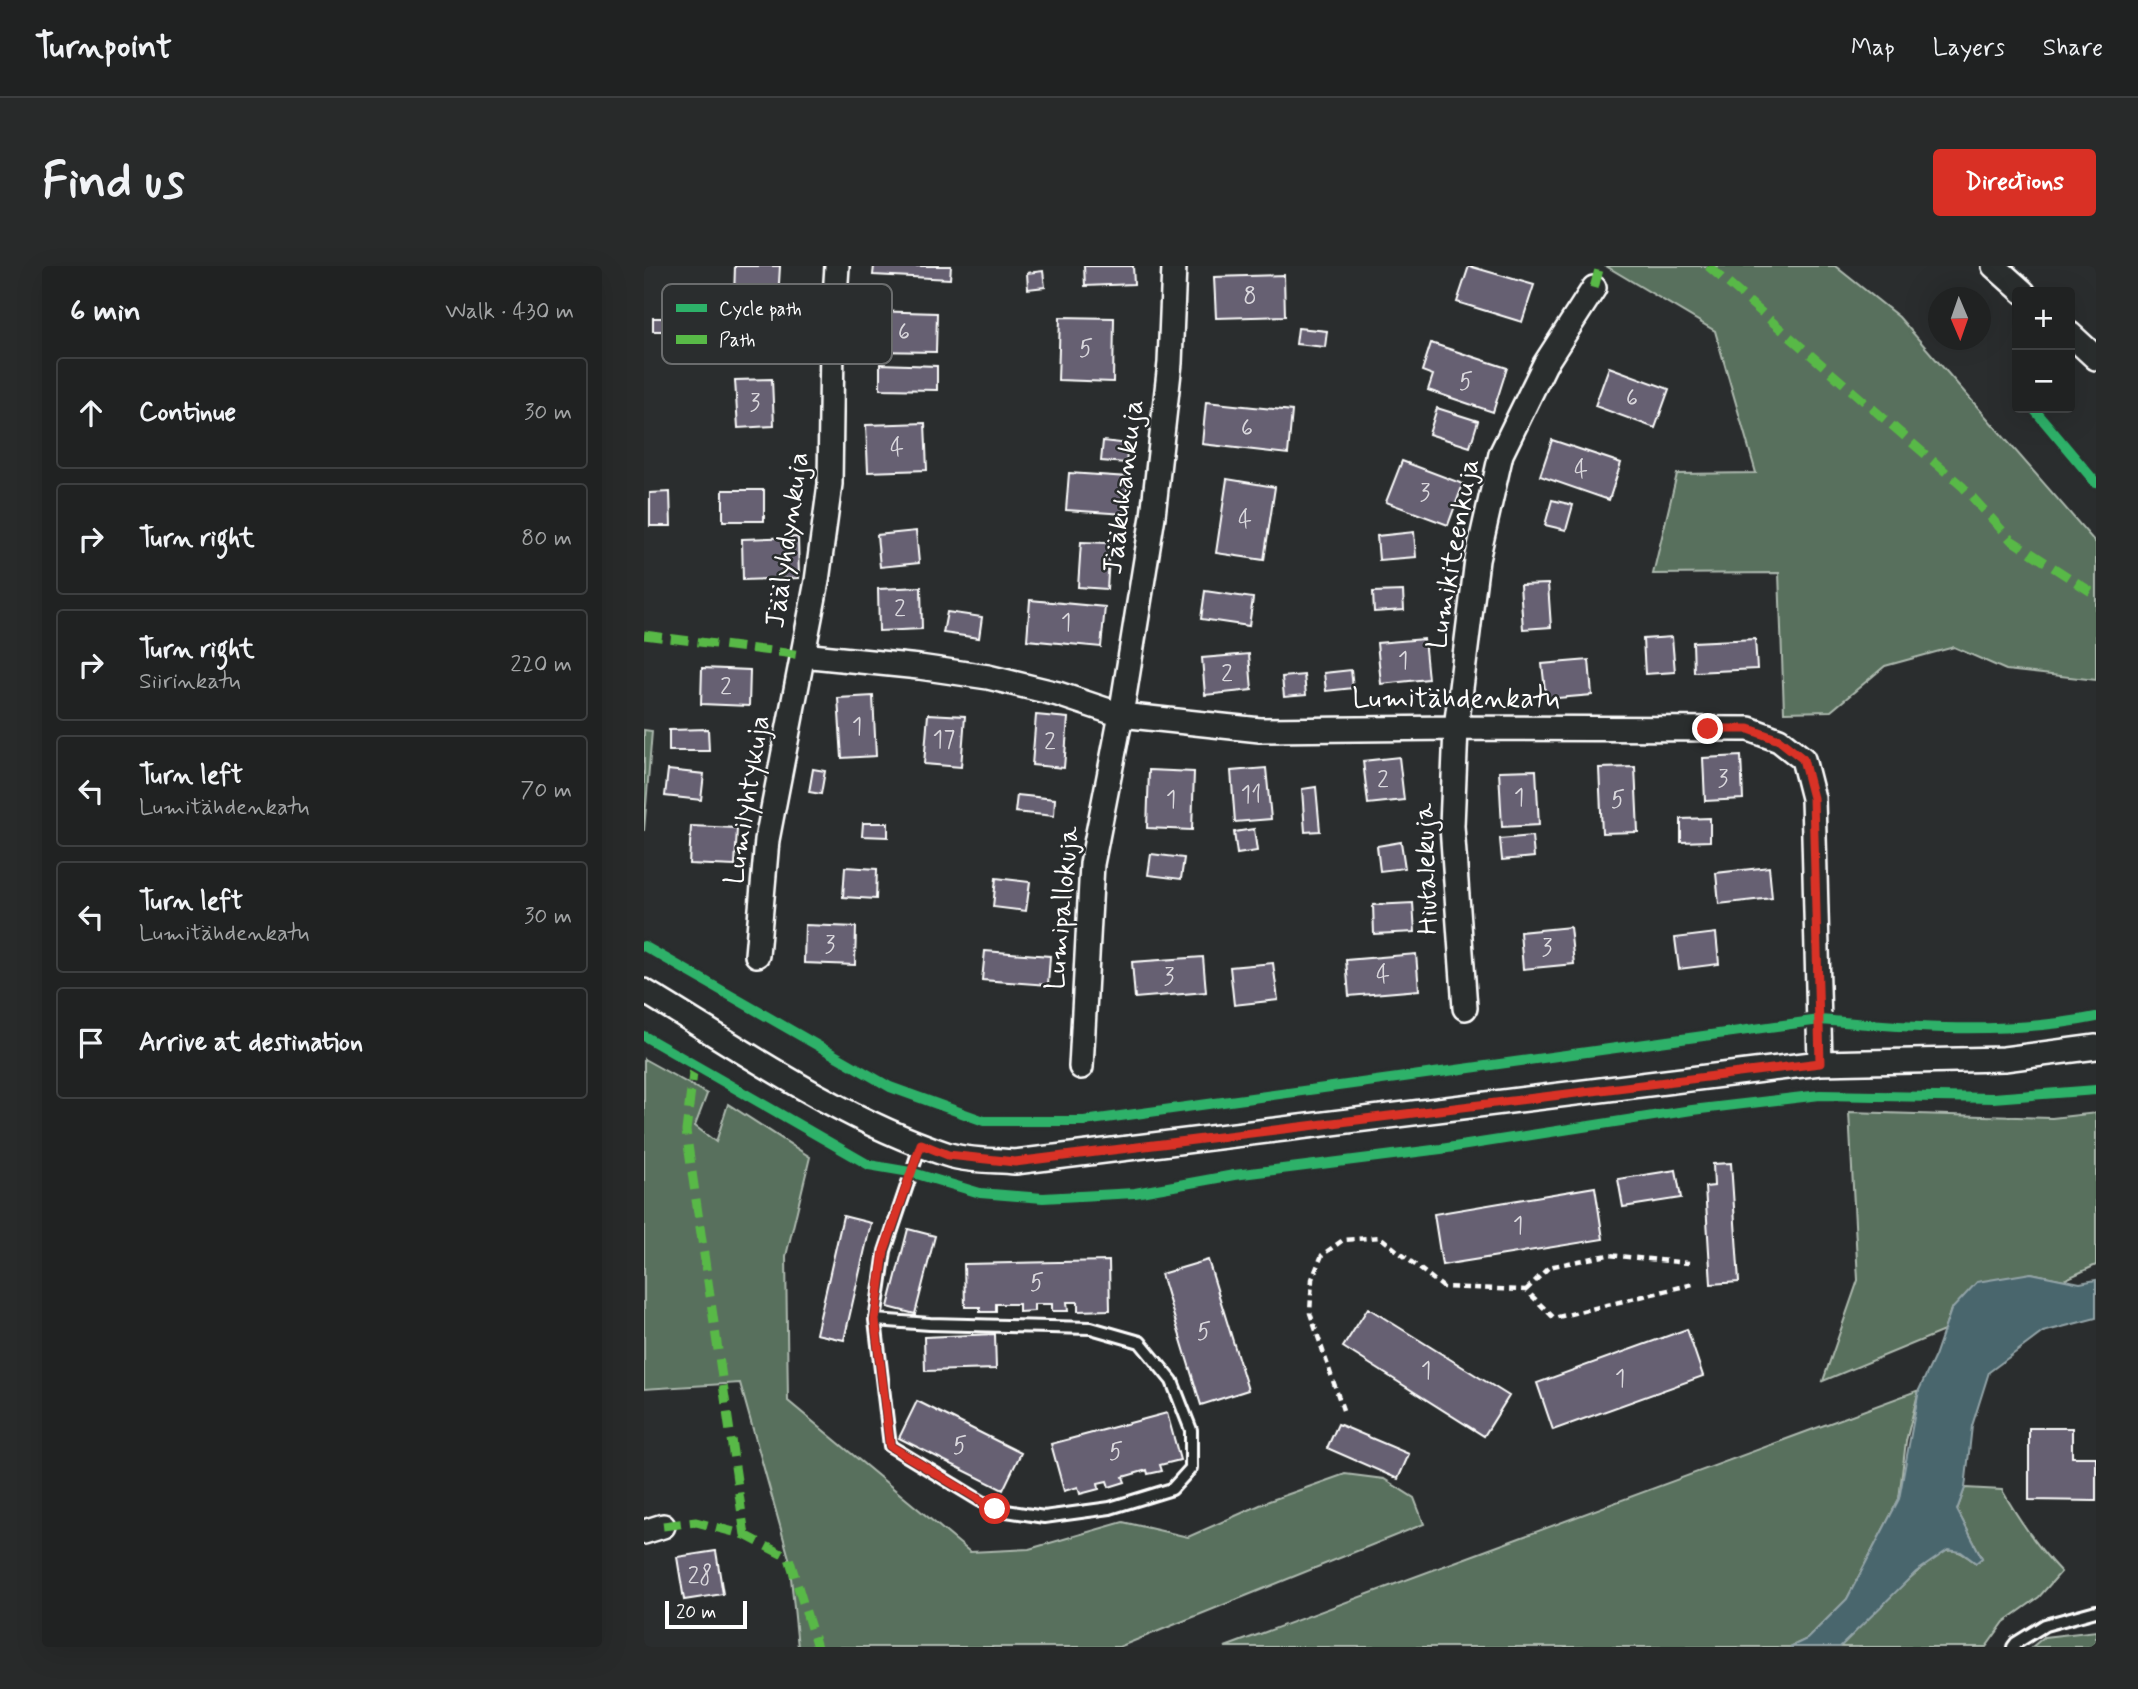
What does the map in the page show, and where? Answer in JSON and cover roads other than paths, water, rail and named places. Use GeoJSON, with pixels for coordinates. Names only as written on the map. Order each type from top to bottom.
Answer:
{"type":"FeatureCollection","features":[{"type":"Feature","properties":{"kind":"street","name":"Jäälyhdynkuja"},"geometry":{"type":"LineString","coordinates":[[836,284],[837,266]]}},
{"type":"Feature","properties":{"kind":"street","name":"Jääkukankuja"},"geometry":{"type":"LineString","coordinates":[[1121,715],[1153,516],[1170,363],[1174,266]]}},
{"type":"Feature","properties":{"kind":"street"},"geometry":{"type":"LineString","coordinates":[[1994,266],[2017,287]]}},
{"type":"Feature","properties":{"kind":"street","name":"Lumikiteenkuja"},"geometry":{"type":"LineString","coordinates":[[1456,728],[1477,560],[1501,454],[1545,364],[1594,288]]}},
{"type":"Feature","properties":{"kind":"street"},"geometry":{"type":"LineString","coordinates":[[2075,339],[2096,358]]}},
{"type":"Feature","properties":{"kind":"street","name":"Jäälyhdynkuja"},"geometry":{"type":"LineString","coordinates":[[802,655],[817,581],[831,484],[832,364]]}},
{"type":"Feature","properties":{"kind":"street","name":"Lumitähdenkatu"},"geometry":{"type":"LineString","coordinates":[[802,655],[988,677],[1058,694],[1121,715],[1260,730],[1749,729],[1779,740],[1803,759],[1813,798],[1820,1063]]}},
{"type":"Feature","properties":{"kind":"street","name":"Lumilyhtykuja"},"geometry":{"type":"LineString","coordinates":[[757,955],[767,840],[802,655]]}},
{"type":"Feature","properties":{"kind":"street","name":"Lumipallokuja"},"geometry":{"type":"LineString","coordinates":[[1081,1067],[1092,863],[1121,715]]}},
{"type":"Feature","properties":{"kind":"street","name":"Hiutalekuja"},"geometry":{"type":"LineString","coordinates":[[1456,728],[1452,826],[1465,1008]]}},
{"type":"Feature","properties":{"kind":"street"},"geometry":{"type":"LineString","coordinates":[[644,991],[814,1093],[884,1129],[948,1155],[1015,1162],[1820,1063],[2004,1059],[2096,1047]]}},
{"type":"Feature","properties":{"kind":"lane"},"geometry":{"type":"LineString","coordinates":[[875,1320],[1091,1328],[1140,1342],[1172,1381],[1191,1430],[1191,1468],[1172,1489],[1110,1508],[1044,1517],[995,1509],[890,1446],[875,1320],[884,1251],[921,1144]]}},
{"type":"Feature","properties":{"kind":"lane"},"geometry":{"type":"LineString","coordinates":[[2013,1647],[2045,1625],[2096,1611]]}},
{"type":"Feature","properties":{"kind":"water"},"geometry":{"type":"Polygon","coordinates":[[[2031,1273],[2080,1283],[2096,1280],[2096,1318],[2043,1332],[1989,1372],[1972,1426],[1965,1488],[1957,1510],[1982,1558],[1976,1563],[1961,1552],[1948,1550],[1916,1572],[1840,1647],[1790,1647],[1807,1639],[1847,1599],[1899,1499],[1919,1390],[1935,1356],[1951,1310],[1977,1282],[2031,1273]]]}}]}
